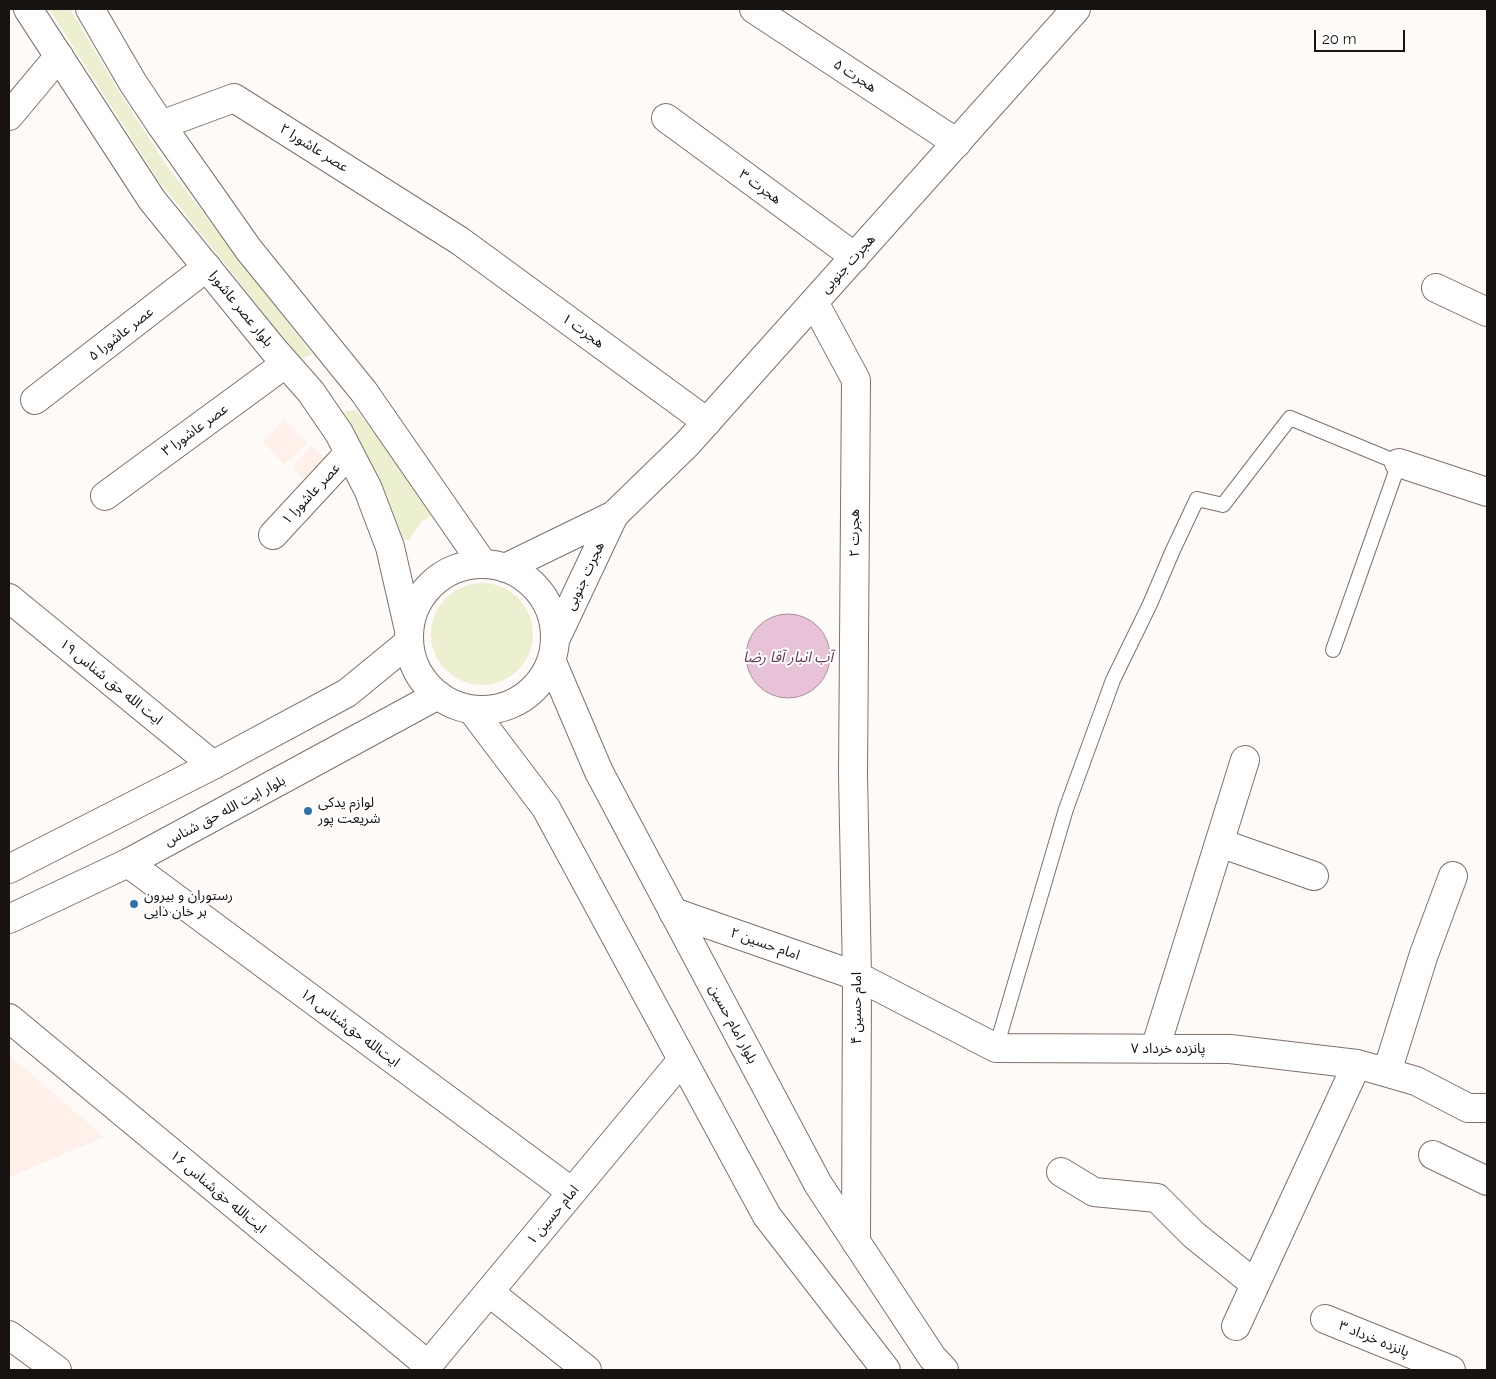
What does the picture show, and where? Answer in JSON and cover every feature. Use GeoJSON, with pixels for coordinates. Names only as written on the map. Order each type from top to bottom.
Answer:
{"type":"FeatureCollection","features":[{"type":"Feature","properties":{"kind":"street","name":"بلوار عصر عاشورا"},"geometry":{"type":"LineString","coordinates":[[28,9],[152,200],[285,364],[311,392],[339,433],[368,489],[390,547],[409,637]]}},
{"type":"Feature","properties":{"kind":"street"},"geometry":{"type":"LineString","coordinates":[[90,9],[161,125],[249,250],[364,392],[494,566]]}},
{"type":"Feature","properties":{"kind":"street","name":"هجرت ۵"},"geometry":{"type":"LineString","coordinates":[[754,9],[957,143]]}},
{"type":"Feature","properties":{"kind":"street","name":"هجرت جنوبی"},"geometry":{"type":"LineString","coordinates":[[494,566],[614,515],[687,444],[1076,9]]}},
{"type":"Feature","properties":{"kind":"street"},"geometry":{"type":"LineString","coordinates":[[9,116],[58,56]]}},
{"type":"Feature","properties":{"kind":"street","name":"عصر عاشورا ۲"},"geometry":{"type":"LineString","coordinates":[[161,125],[234,98],[460,241]]}},
{"type":"Feature","properties":{"kind":"street","name":"هجرت ۳"},"geometry":{"type":"LineString","coordinates":[[666,118],[855,257]]}},
{"type":"Feature","properties":{"kind":"street","name":"هجرت ۱"},"geometry":{"type":"LineString","coordinates":[[460,241],[707,422]]}},
{"type":"Feature","properties":{"kind":"street","name":"عصر عاشورا ۵"},"geometry":{"type":"LineString","coordinates":[[35,400],[207,267]]}},
{"type":"Feature","properties":{"kind":"street"},"geometry":{"type":"LineString","coordinates":[[1436,288],[1487,312]]}},
{"type":"Feature","properties":{"kind":"street","name":"هجرت ۲"},"geometry":{"type":"LineString","coordinates":[[814,302],[856,380],[853,774]]}},
{"type":"Feature","properties":{"kind":"street"},"geometry":{"type":"LineString","coordinates":[[311,392],[340,363]]}},
{"type":"Feature","properties":{"kind":"street","name":"عصر عاشورا ۳"},"geometry":{"type":"LineString","coordinates":[[105,496],[285,364]]}},
{"type":"Feature","properties":{"kind":"street","name":"عصر عاشورا ۱"},"geometry":{"type":"LineString","coordinates":[[273,535],[349,453]]}},
{"type":"Feature","properties":{"kind":"street"},"geometry":{"type":"LineString","coordinates":[[1400,463],[1487,492]]}},
{"type":"Feature","properties":{"kind":"street","name":"هجرت جنوبی"},"geometry":{"type":"LineString","coordinates":[[554,650],[614,515]]}},
{"type":"Feature","properties":{"kind":"street"},"geometry":{"type":"LineString","coordinates":[[494,566],[524,577],[540,592],[552,614],[554,650],[539,683],[520,700],[497,709],[472,710],[454,705],[438,696],[425,683],[416,668],[409,637],[415,609],[426,590],[442,576],[462,567],[494,566]]}},
{"type":"Feature","properties":{"kind":"street","name":"ایت الله حق شناس ۱۹"},"geometry":{"type":"LineString","coordinates":[[9,598],[212,765]]}},
{"type":"Feature","properties":{"kind":"street"},"geometry":{"type":"LineString","coordinates":[[9,869],[212,765],[347,693],[409,637]]}},
{"type":"Feature","properties":{"kind":"street","name":"بلوار امام حسین"},"geometry":{"type":"LineString","coordinates":[[554,650],[599,772],[818,1184],[932,1357],[944,1370]]}},
{"type":"Feature","properties":{"kind":"street","name":"بلوار ایت الله حق شناس"},"geometry":{"type":"LineString","coordinates":[[9,919],[128,863],[438,696]]}},
{"type":"Feature","properties":{"kind":"street"},"geometry":{"type":"LineString","coordinates":[[472,710],[546,808],[767,1216],[875,1364]]}},
{"type":"Feature","properties":{"kind":"street"},"geometry":{"type":"LineString","coordinates":[[1155,1049],[1245,760]]}},
{"type":"Feature","properties":{"kind":"street","name":"امام حسین ۴"},"geometry":{"type":"LineString","coordinates":[[853,774],[857,976],[856,1242]]}},
{"type":"Feature","properties":{"kind":"street"},"geometry":{"type":"LineString","coordinates":[[1220,842],[1314,876]]}},
{"type":"Feature","properties":{"kind":"street","name":"ایت‌الله حق‌شناس ۱۸"},"geometry":{"type":"LineString","coordinates":[[128,863],[572,1192]]}},
{"type":"Feature","properties":{"kind":"street"},"geometry":{"type":"LineString","coordinates":[[1386,1072],[1424,954],[1453,876]]}},
{"type":"Feature","properties":{"kind":"street","name":"امام حسین ۲"},"geometry":{"type":"LineString","coordinates":[[673,912],[857,976]]}},
{"type":"Feature","properties":{"kind":"street","name":"پانزده خرداد ۷"},"geometry":{"type":"LineString","coordinates":[[857,976],[996,1048],[1230,1049],[1357,1064],[1416,1080],[1468,1108],[1487,1108]]}},
{"type":"Feature","properties":{"kind":"street","name":"ایت‌الله حق‌شناس ۱۶"},"geometry":{"type":"LineString","coordinates":[[9,1018],[426,1368]]}},
{"type":"Feature","properties":{"kind":"street","name":"امام حسین ۱"},"geometry":{"type":"LineString","coordinates":[[426,1368],[682,1060]]}},
{"type":"Feature","properties":{"kind":"street"},"geometry":{"type":"LineString","coordinates":[[1236,1326],[1357,1064]]}},
{"type":"Feature","properties":{"kind":"street"},"geometry":{"type":"LineString","coordinates":[[1433,1155],[1487,1181]]}},
{"type":"Feature","properties":{"kind":"street"},"geometry":{"type":"LineString","coordinates":[[1061,1172],[1094,1192],[1157,1198],[1194,1235],[1255,1284]]}},
{"type":"Feature","properties":{"kind":"street"},"geometry":{"type":"LineString","coordinates":[[489,1292],[588,1370]]}},
{"type":"Feature","properties":{"kind":"street","name":"پانزده خرداد ۳"},"geometry":{"type":"LineString","coordinates":[[1325,1318],[1451,1370]]}},
{"type":"Feature","properties":{"kind":"street"},"geometry":{"type":"LineString","coordinates":[[9,1335],[57,1370]]}},
{"type":"Feature","properties":{"kind":"lane"},"geometry":{"type":"LineString","coordinates":[[996,1048],[1066,809],[1110,689],[1197,499],[1223,505],[1290,418],[1400,463],[1332,650]]}},
{"type":"Feature","properties":{"kind":"shaded area"},"geometry":{"type":"Polygon","coordinates":[[[284,420],[307,443],[284,464],[263,442],[284,420]]]}},
{"type":"Feature","properties":{"kind":"shaded area"},"geometry":{"type":"Polygon","coordinates":[[[311,446],[328,460],[307,482],[292,467],[311,446]]]}},
{"type":"Feature","properties":{"kind":"shaded area"},"geometry":{"type":"Polygon","coordinates":[[[9,1055],[104,1137],[9,1177],[9,1055]]]}},
{"type":"Feature","properties":{"kind":"green space"},"geometry":{"type":"Polygon","coordinates":[[[49,9],[70,9],[121,95],[169,169],[312,354],[299,360],[159,181],[49,9]]]}},
{"type":"Feature","properties":{"kind":"green space"},"geometry":{"type":"Polygon","coordinates":[[[356,410],[412,480],[434,515],[421,522],[409,540],[404,540],[387,500],[343,422],[345,411],[356,410]]]}},
{"type":"Feature","properties":{"kind":"green space"},"geometry":{"type":"Polygon","coordinates":[[[482,583],[501,587],[518,598],[529,615],[533,634],[529,653],[518,670],[501,681],[482,685],[463,681],[446,670],[435,653],[431,634],[435,615],[446,598],[463,587],[482,583]]]}},
{"type":"Feature","properties":{"kind":"water","name":"آب انبار آقا رضا"},"geometry":{"type":"Polygon","coordinates":[[[788,614],[804,617],[818,626],[827,640],[830,656],[827,672],[818,686],[804,695],[788,698],[772,695],[758,686],[749,672],[746,656],[749,640],[758,626],[772,617],[788,614]]]}},
{"type":"Feature","properties":{"kind":"place","name":"لوازم یدکی شریعت پور"},"geometry":{"type":"Point","coordinates":[308,811]}},
{"type":"Feature","properties":{"kind":"place","name":"رستوران و بیرون بر خان دایی"},"geometry":{"type":"Point","coordinates":[134,904]}}]}
